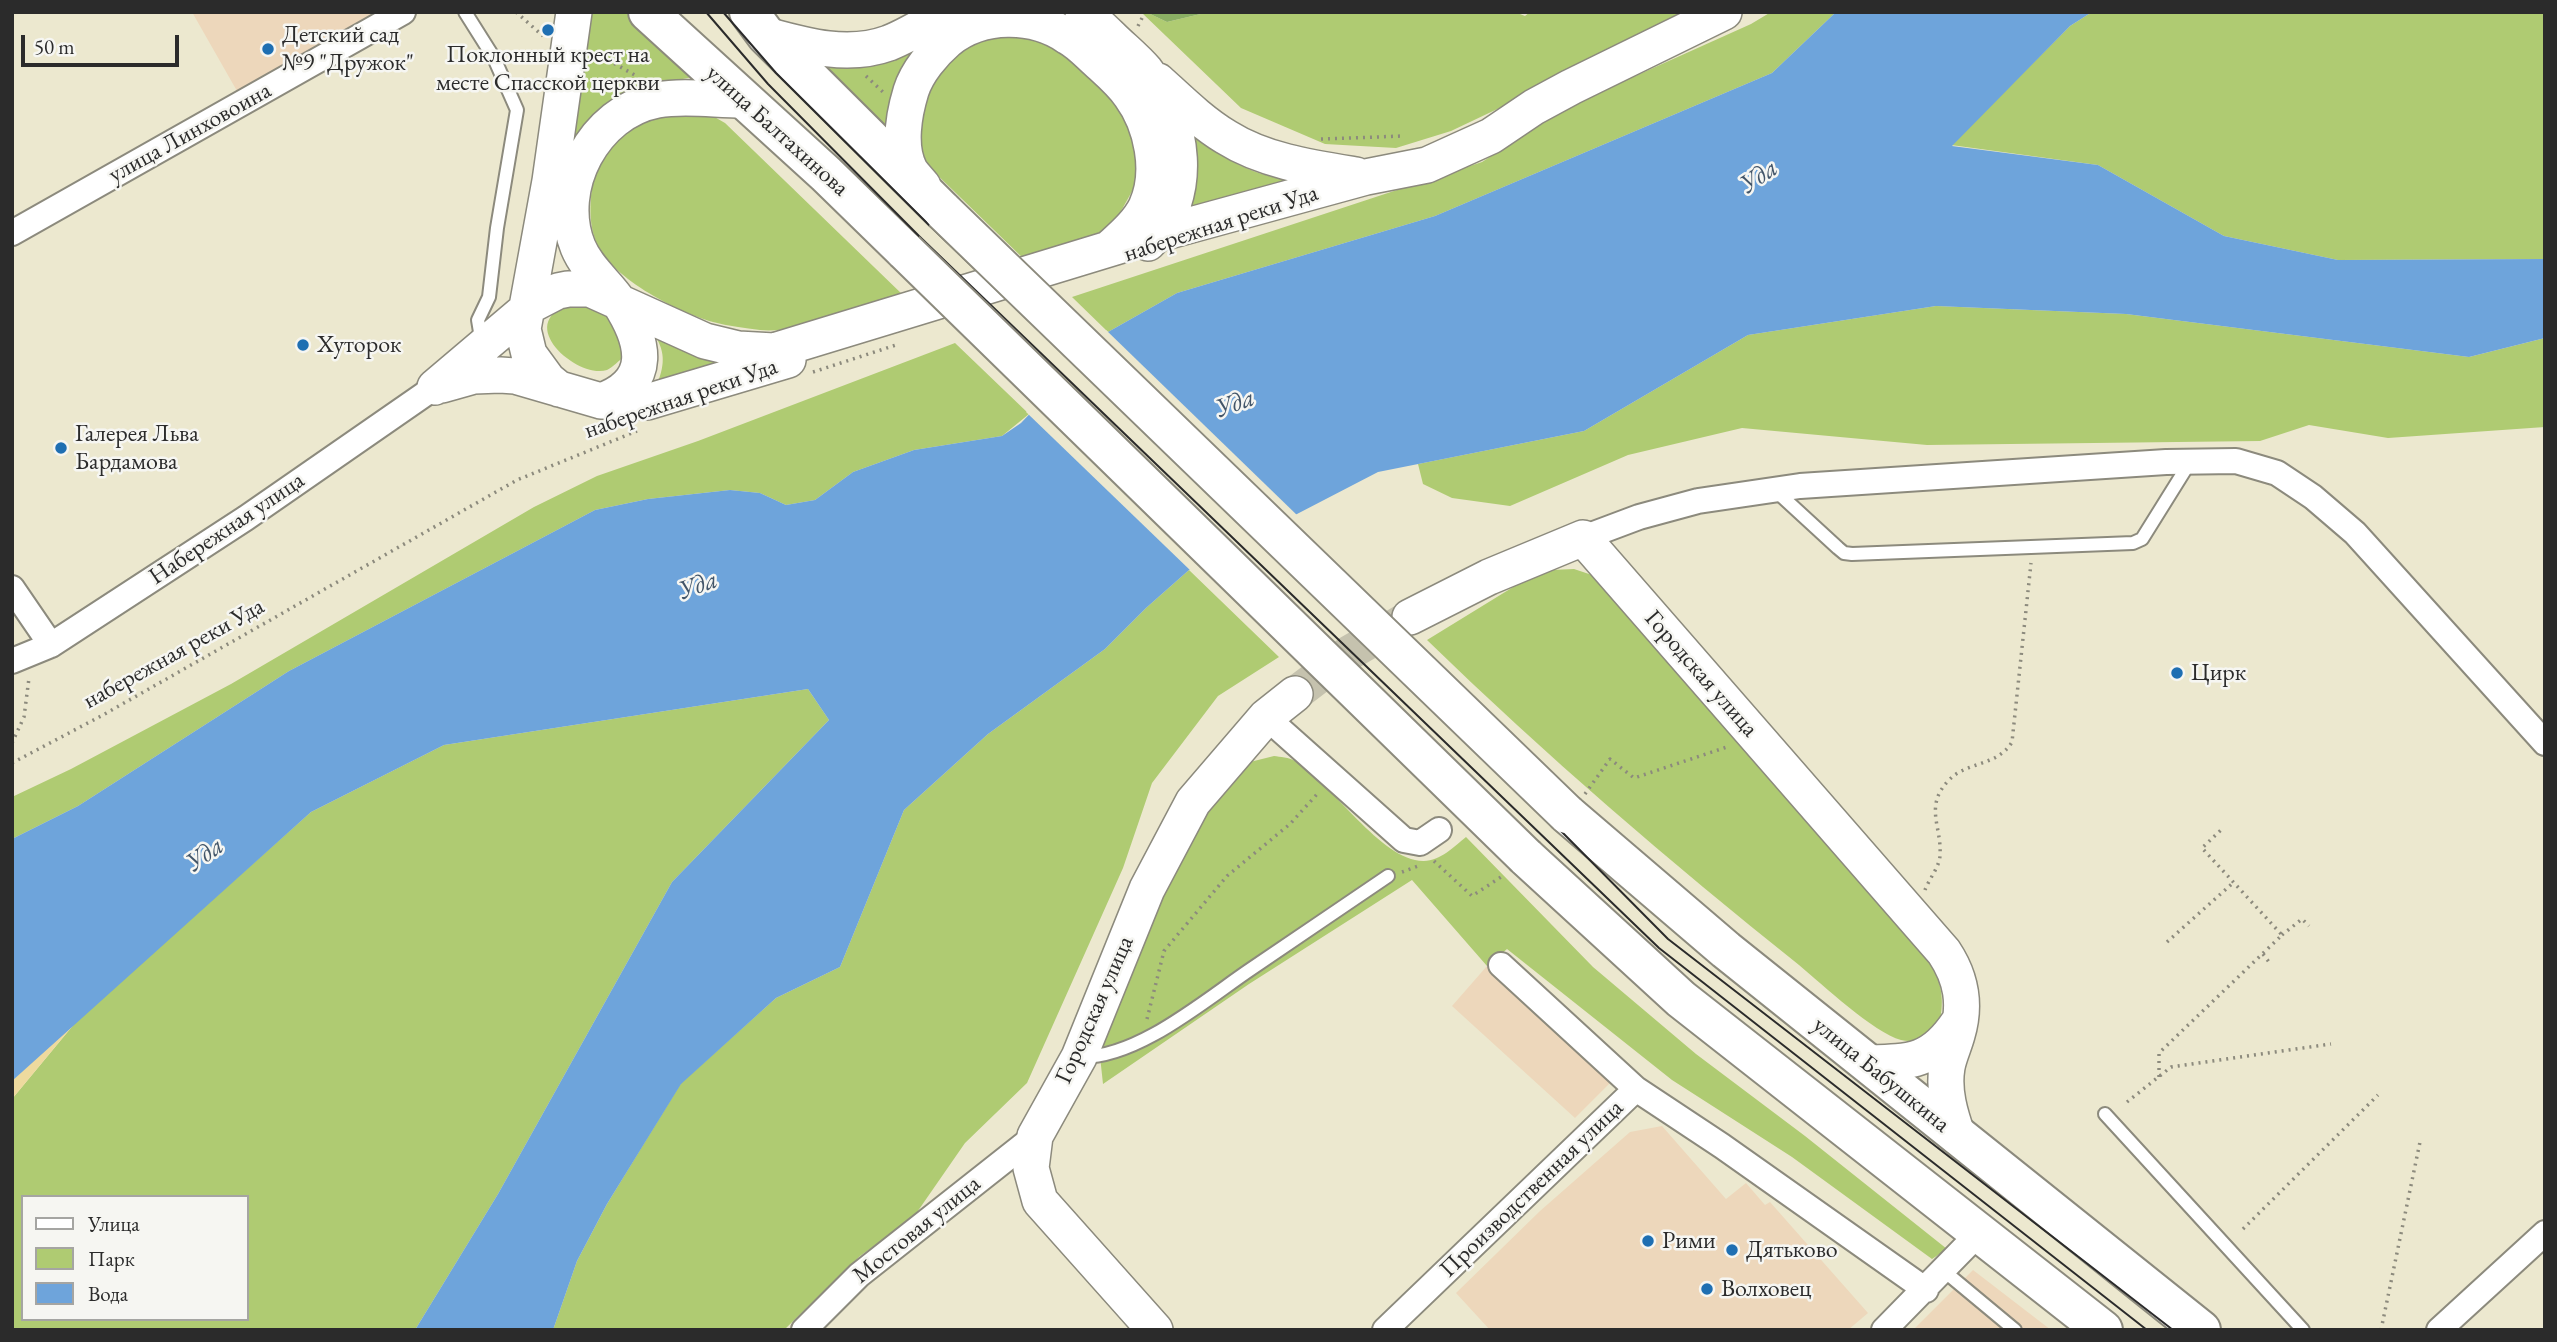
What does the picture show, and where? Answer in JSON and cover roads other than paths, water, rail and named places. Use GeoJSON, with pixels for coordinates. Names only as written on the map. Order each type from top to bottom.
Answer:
{"type":"FeatureCollection","features":[{"type":"Feature","properties":{"kind":"main road"},"geometry":{"type":"LineString","coordinates":[[559,389],[548,380],[529,354],[523,329],[550,181],[574,12]]}},
{"type":"Feature","properties":{"kind":"main road","name":"улица Балтахинова"},"geometry":{"type":"LineString","coordinates":[[648,12],[826,174],[905,251],[1515,866],[1979,1233]]}},
{"type":"Feature","properties":{"kind":"main road"},"geometry":{"type":"LineString","coordinates":[[682,12],[826,174]]}},
{"type":"Feature","properties":{"kind":"main road"},"geometry":{"type":"LineString","coordinates":[[758,23],[807,47],[828,50],[872,48],[891,42],[947,12]]}},
{"type":"Feature","properties":{"kind":"main road"},"geometry":{"type":"LineString","coordinates":[[1083,12],[1145,70],[1225,137],[1260,153],[1308,167],[1366,177]]}},
{"type":"Feature","properties":{"kind":"main road"},"geometry":{"type":"LineString","coordinates":[[435,387],[544,297],[568,289],[590,289],[705,341],[738,349],[774,351],[1366,177],[1427,164],[1458,153],[1571,87],[1724,12]]}},
{"type":"Feature","properties":{"kind":"main road"},"geometry":{"type":"LineString","coordinates":[[943,211],[910,169],[905,150],[904,128],[912,87],[939,48],[955,35],[976,24],[997,19],[1035,23],[1069,37],[1116,78],[1136,103],[1153,153],[1153,175],[1146,207],[1134,225],[1137,243]]}},
{"type":"Feature","properties":{"kind":"main road"},"geometry":{"type":"LineString","coordinates":[[758,23],[943,211]]}},
{"type":"Feature","properties":{"kind":"main road"},"geometry":{"type":"LineString","coordinates":[[435,387],[474,376],[516,376],[601,401],[647,402],[1137,243],[1170,213],[1180,173],[1179,153],[1168,112],[1145,70]]}},
{"type":"Feature","properties":{"kind":"main road"},"geometry":{"type":"LineString","coordinates":[[601,401],[615,396],[634,379],[639,368],[640,347],[618,301],[584,261],[572,226],[575,183],[590,145],[610,123],[656,100],[742,100]]}},
{"type":"Feature","properties":{"kind":"main road","name":"улица Бабушкина"},"geometry":{"type":"LineString","coordinates":[[943,211],[1726,950],[2201,1330]]}},
{"type":"Feature","properties":{"kind":"main road"},"geometry":{"type":"LineString","coordinates":[[1410,617],[1489,577],[1583,538]]}},
{"type":"Feature","properties":{"kind":"main road","name":"Городская улица"},"geometry":{"type":"LineString","coordinates":[[1583,538],[1944,952],[1959,978],[1962,1017]]}},
{"type":"Feature","properties":{"kind":"main road","name":"Городская улица"},"geometry":{"type":"LineString","coordinates":[[1155,1330],[1040,1201],[1031,1168],[1035,1136],[1079,1057],[1147,889],[1193,802],[1266,717],[1295,694]]}},
{"type":"Feature","properties":{"kind":"main road"},"geometry":{"type":"LineString","coordinates":[[1867,1063],[1915,1061],[1930,1054],[1947,1040],[1962,1017]]}},
{"type":"Feature","properties":{"kind":"main road"},"geometry":{"type":"LineString","coordinates":[[1958,1137],[1947,1105],[1947,1066],[1962,1017]]}},
{"type":"Feature","properties":{"kind":"main road"},"geometry":{"type":"LineString","coordinates":[[1979,1233],[2103,1330]]}},
{"type":"Feature","properties":{"kind":"street","name":"улица Линховоина"},"geometry":{"type":"LineString","coordinates":[[12,233],[403,12]]}},
{"type":"Feature","properties":{"kind":"street","name":"Набережная улица"},"geometry":{"type":"LineString","coordinates":[[32,653],[246,518],[435,387]]}},
{"type":"Feature","properties":{"kind":"street"},"geometry":{"type":"LineString","coordinates":[[1583,538],[1639,517],[1686,504],[1775,490],[2190,461],[2236,461],[2277,473],[2313,497],[2356,533],[2542,735]]}},
{"type":"Feature","properties":{"kind":"street"},"geometry":{"type":"LineString","coordinates":[[12,588],[32,653]]}},
{"type":"Feature","properties":{"kind":"street"},"geometry":{"type":"LineString","coordinates":[[1266,717],[1404,839],[1420,843],[1438,831]]}},
{"type":"Feature","properties":{"kind":"street"},"geometry":{"type":"LineString","coordinates":[[1500,965],[1636,1089]]}},
{"type":"Feature","properties":{"kind":"street","name":"Производственная улица"},"geometry":{"type":"LineString","coordinates":[[1385,1330],[1636,1089],[1926,1290]]}},
{"type":"Feature","properties":{"kind":"street","name":"Мостовая улица"},"geometry":{"type":"LineString","coordinates":[[804,1330],[859,1275],[1035,1136]]}},
{"type":"Feature","properties":{"kind":"street"},"geometry":{"type":"LineString","coordinates":[[1884,1330],[1979,1233]]}},
{"type":"Feature","properties":{"kind":"street"},"geometry":{"type":"LineString","coordinates":[[2439,1330],[2545,1233]]}},
{"type":"Feature","properties":{"kind":"lane"},"geometry":{"type":"LineString","coordinates":[[465,12],[494,58],[517,110],[497,228],[489,297],[478,320],[482,347]]}},
{"type":"Feature","properties":{"kind":"lane"},"geometry":{"type":"LineString","coordinates":[[1775,490],[1844,553],[2137,542],[2143,539],[2190,461]]}},
{"type":"Feature","properties":{"kind":"lane"},"geometry":{"type":"LineString","coordinates":[[1079,1057],[1097,1057],[1136,1043],[1173,1022],[1388,876]]}},
{"type":"Feature","properties":{"kind":"lane"},"geometry":{"type":"LineString","coordinates":[[2105,1114],[2303,1330]]}},
{"type":"Feature","properties":{"kind":"lane"},"geometry":{"type":"LineString","coordinates":[[1944,1271],[2015,1330]]}},
{"type":"Feature","properties":{"kind":"water","name":"Уда"},"geometry":{"type":"Polygon","coordinates":[[[1836,12],[2092,12],[2070,26],[1952,146],[2098,165],[2224,236],[2338,260],[2545,259],[2545,338],[2469,357],[2126,314],[1936,306],[1748,335],[1584,431],[1378,472],[1189,570],[1105,649],[988,734],[904,810],[840,967],[776,998],[681,1084],[607,1204],[577,1261],[553,1330],[415,1330],[498,1194],[672,882],[829,720],[808,689],[444,745],[311,812],[12,1081],[12,839],[78,806],[289,671],[595,510],[648,499],[730,490],[760,493],[786,505],[815,500],[853,472],[914,450],[1002,436],[1021,423],[1108,332],[1177,293],[1435,216],[1772,73],[1836,12]]]}},
{"type":"Feature","properties":{"kind":"tunnel"},"geometry":{"type":"LineString","coordinates":[[1295,694],[1349,653],[1404,621]]}},
{"type":"Feature","properties":{"kind":"tram line"},"geometry":{"type":"LineString","coordinates":[[706,12],[768,84],[919,236],[1659,948],[2147,1330]]}},
{"type":"Feature","properties":{"kind":"tram line"},"geometry":{"type":"LineString","coordinates":[[723,12],[776,73],[929,225],[1556,826],[1668,939],[2173,1330]]}},
{"type":"Feature","properties":{"kind":"place","name":"Поклонный крест на месте Спасской церкви"},"geometry":{"type":"Point","coordinates":[548,30]}},
{"type":"Feature","properties":{"kind":"place","name":"Детский сад №9 \"Дружок\""},"geometry":{"type":"Point","coordinates":[268,49]}},
{"type":"Feature","properties":{"kind":"place","name":"Хуторок"},"geometry":{"type":"Point","coordinates":[303,345]}},
{"type":"Feature","properties":{"kind":"place","name":"Галерея Льва Бардамова"},"geometry":{"type":"Point","coordinates":[61,448]}},
{"type":"Feature","properties":{"kind":"place","name":"Цирк"},"geometry":{"type":"Point","coordinates":[2177,673]}},
{"type":"Feature","properties":{"kind":"place","name":"Рими"},"geometry":{"type":"Point","coordinates":[1648,1241]}},
{"type":"Feature","properties":{"kind":"place","name":"Дятьково"},"geometry":{"type":"Point","coordinates":[1732,1250]}},
{"type":"Feature","properties":{"kind":"place","name":"Волховец"},"geometry":{"type":"Point","coordinates":[1707,1289]}}]}
